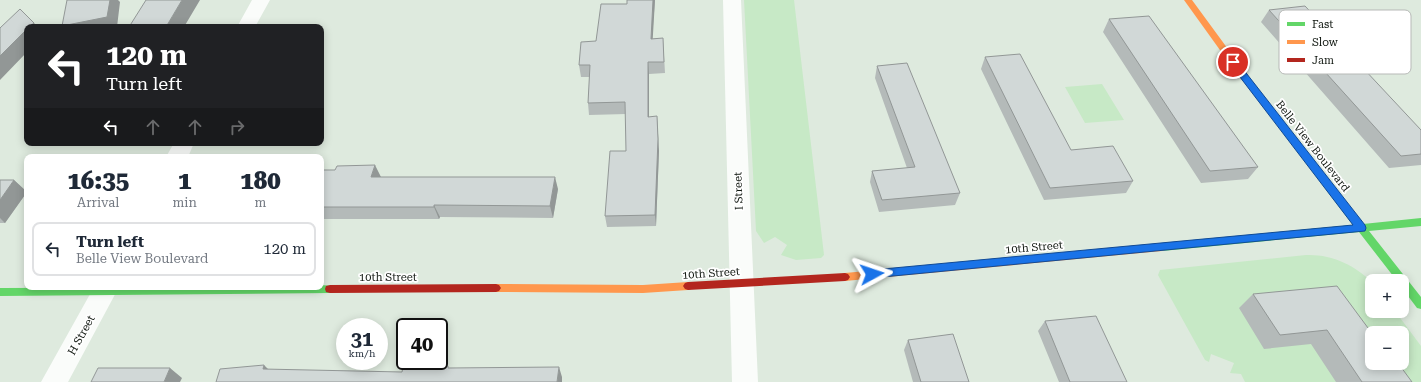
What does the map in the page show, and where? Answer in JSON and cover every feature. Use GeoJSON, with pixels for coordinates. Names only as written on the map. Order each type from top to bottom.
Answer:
{"type":"FeatureCollection","features":[{"type":"Feature","properties":{"kind":"street"},"geometry":{"type":"LineString","coordinates":[[248,24],[261,0]]}},
{"type":"Feature","properties":{"kind":"street","name":"I Street"},"geometry":{"type":"LineString","coordinates":[[732,0],[745,382]]}},
{"type":"Feature","properties":{"kind":"street","name":"Belle View Boulevard"},"geometry":{"type":"LineString","coordinates":[[1188,0],[1233,62],[1421,305]]}},
{"type":"Feature","properties":{"kind":"street","name":"10th Street"},"geometry":{"type":"LineString","coordinates":[[324,288],[643,290],[841,277],[1421,222]]}},
{"type":"Feature","properties":{"kind":"street","name":"10th Street"},"geometry":{"type":"LineString","coordinates":[[0,292],[71,290]]}},
{"type":"Feature","properties":{"kind":"street","name":"H Street"},"geometry":{"type":"LineString","coordinates":[[54,382],[105,290]]}},
{"type":"Feature","properties":{"kind":"green space"},"geometry":{"type":"Polygon","coordinates":[[[744,0],[794,0],[824,255],[821,258],[796,260],[781,255],[787,245],[775,237],[764,243],[756,231],[744,0]]]}},
{"type":"Feature","properties":{"kind":"green space"},"geometry":{"type":"Polygon","coordinates":[[[1102,84],[1124,120],[1085,123],[1065,87],[1102,84]]]}},
{"type":"Feature","properties":{"kind":"green space"},"geometry":{"type":"Polygon","coordinates":[[[1306,255],[1325,256],[1342,262],[1358,270],[1365,276],[1365,318],[1400,318],[1406,326],[1365,326],[1365,370],[1409,370],[1409,330],[1421,346],[1421,382],[1245,382],[1241,374],[1230,373],[1234,363],[1211,354],[1209,362],[1205,360],[1158,275],[1160,270],[1306,255]]]}},
{"type":"Feature","properties":{"kind":"building"},"geometry":{"type":"Polygon","coordinates":[[[67,0],[110,0],[107,17],[72,24],[62,24],[67,0]]]}},
{"type":"Feature","properties":{"kind":"building"},"geometry":{"type":"Polygon","coordinates":[[[146,0],[182,0],[168,24],[131,24],[146,0]]]}},
{"type":"Feature","properties":{"kind":"building"},"geometry":{"type":"Polygon","coordinates":[[[627,0],[653,0],[651,39],[663,38],[664,62],[648,62],[648,117],[657,116],[658,139],[655,215],[605,216],[610,151],[626,151],[625,102],[588,103],[590,65],[579,65],[581,42],[596,41],[601,4],[627,4],[627,0]]]}},
{"type":"Feature","properties":{"kind":"building"},"geometry":{"type":"Polygon","coordinates":[[[1305,6],[1309,10],[1279,10],[1279,21],[1269,10],[1305,6]]]}},
{"type":"Feature","properties":{"kind":"building"},"geometry":{"type":"Polygon","coordinates":[[[20,9],[34,23],[24,24],[24,32],[0,56],[0,28],[20,9]]]}},
{"type":"Feature","properties":{"kind":"building"},"geometry":{"type":"Polygon","coordinates":[[[1149,16],[1258,167],[1210,171],[1109,19],[1149,16]]]}},
{"type":"Feature","properties":{"kind":"building"},"geometry":{"type":"Polygon","coordinates":[[[1020,54],[1071,150],[1113,146],[1133,181],[1050,188],[985,57],[1020,54]]]}},
{"type":"Feature","properties":{"kind":"building"},"geometry":{"type":"Polygon","coordinates":[[[907,63],[960,193],[882,200],[872,171],[915,167],[877,66],[907,63]]]}},
{"type":"Feature","properties":{"kind":"building"},"geometry":{"type":"Polygon","coordinates":[[[1327,74],[1369,74],[1421,130],[1421,154],[1401,156],[1327,74]]]}},
{"type":"Feature","properties":{"kind":"building"},"geometry":{"type":"Polygon","coordinates":[[[375,165],[371,177],[555,177],[550,206],[434,205],[434,207],[324,207],[324,170],[335,170],[337,166],[375,165]]]}},
{"type":"Feature","properties":{"kind":"building"},"geometry":{"type":"Polygon","coordinates":[[[0,180],[14,180],[0,200],[0,180]]]}},
{"type":"Feature","properties":{"kind":"building"},"geometry":{"type":"Polygon","coordinates":[[[1337,286],[1367,326],[1365,326],[1365,370],[1403,370],[1412,382],[1362,382],[1327,330],[1280,335],[1253,294],[1337,286]]]}},
{"type":"Feature","properties":{"kind":"building"},"geometry":{"type":"Polygon","coordinates":[[[1096,316],[1127,382],[1070,382],[1045,321],[1096,316]]]}},
{"type":"Feature","properties":{"kind":"building"},"geometry":{"type":"Polygon","coordinates":[[[953,334],[969,382],[921,382],[908,340],[953,334]]]}},
{"type":"Feature","properties":{"kind":"building"},"geometry":{"type":"Polygon","coordinates":[[[264,365],[263,369],[402,372],[402,370],[448,370],[448,368],[559,367],[557,382],[216,382],[220,369],[264,365]]]}},
{"type":"Feature","properties":{"kind":"building"},"geometry":{"type":"Polygon","coordinates":[[[98,368],[170,368],[164,382],[91,382],[98,368]]]}},
{"type":"Feature","properties":{"kind":"traffic: fast"},"geometry":{"type":"LineString","coordinates":[[1287,132],[1421,305]]}},
{"type":"Feature","properties":{"kind":"traffic: fast"},"geometry":{"type":"LineString","coordinates":[[1162,247],[1421,222]]}},
{"type":"Feature","properties":{"kind":"traffic: fast"},"geometry":{"type":"LineString","coordinates":[[324,289],[330,289]]}},
{"type":"Feature","properties":{"kind":"traffic: fast"},"geometry":{"type":"LineString","coordinates":[[0,292],[220,290]]}},
{"type":"Feature","properties":{"kind":"traffic: slow"},"geometry":{"type":"LineString","coordinates":[[1188,0],[1287,132]]}},
{"type":"Feature","properties":{"kind":"traffic: slow"},"geometry":{"type":"LineString","coordinates":[[845,277],[1162,247]]}},
{"type":"Feature","properties":{"kind":"traffic: slow"},"geometry":{"type":"LineString","coordinates":[[496,288],[643,289],[688,286]]}},
{"type":"Feature","properties":{"kind":"traffic: jam"},"geometry":{"type":"LineString","coordinates":[[688,286],[845,277]]}},
{"type":"Feature","properties":{"kind":"traffic: jam"},"geometry":{"type":"LineString","coordinates":[[330,289],[496,288]]}},
{"type":"Feature","properties":{"kind":"route"},"geometry":{"type":"LineString","coordinates":[[872,274],[1361,228],[1233,62]]}}]}
